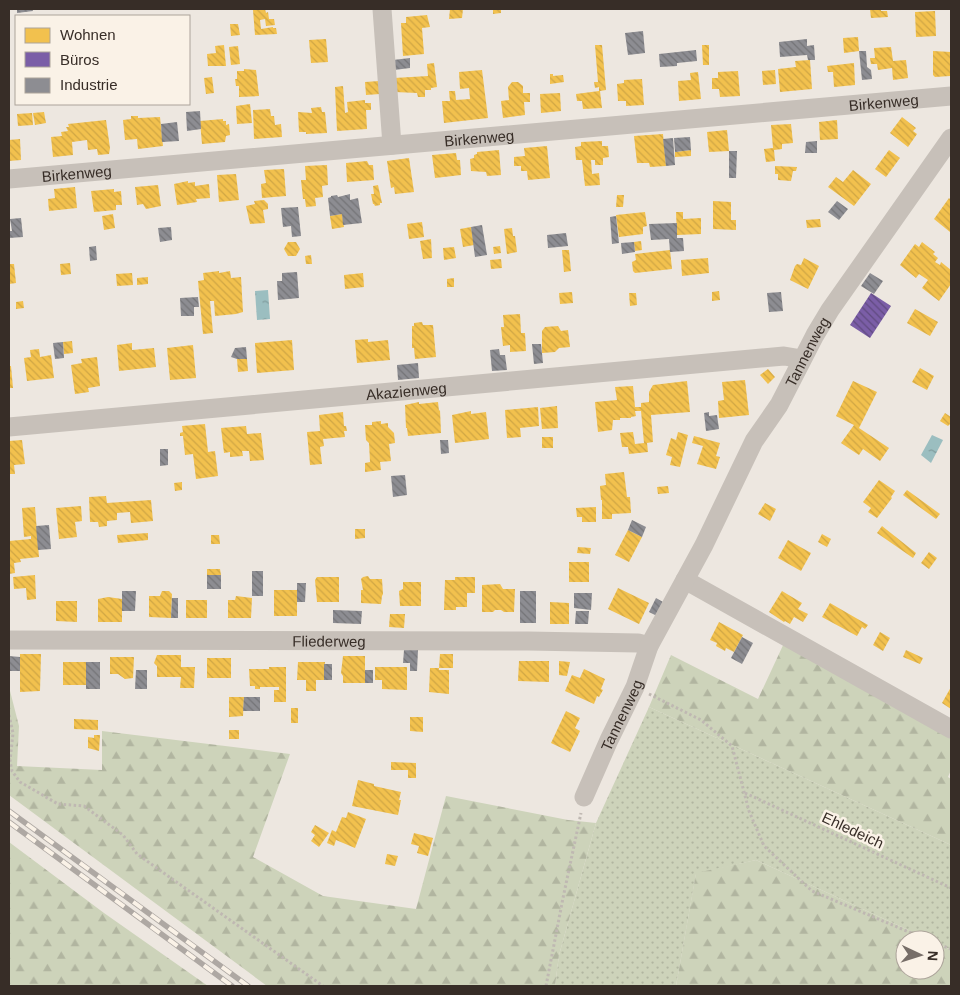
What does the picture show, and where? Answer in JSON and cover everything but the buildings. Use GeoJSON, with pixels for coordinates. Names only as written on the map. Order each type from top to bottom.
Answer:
{"type":"FeatureCollection","features":[{"type":"Feature","properties":{"kind":"street"},"geometry":{"type":"LineString","coordinates":[[382,9],[392,145]]}},
{"type":"Feature","properties":{"kind":"street","name":"Birkenweg"},"geometry":{"type":"LineString","coordinates":[[9,179],[951,96]]}},
{"type":"Feature","properties":{"kind":"street","name":"Tannenweg"},"geometry":{"type":"LineString","coordinates":[[584,797],[635,687],[649,646],[704,545],[754,441],[779,405],[830,310],[951,138]]}},
{"type":"Feature","properties":{"kind":"street","name":"Akazienweg"},"geometry":{"type":"LineString","coordinates":[[9,427],[775,357],[802,359]]}},
{"type":"Feature","properties":{"kind":"street"},"geometry":{"type":"LineString","coordinates":[[685,580],[951,729]]}},
{"type":"Feature","properties":{"kind":"street","name":"Fliederweg"},"geometry":{"type":"LineString","coordinates":[[9,640],[528,641],[638,643],[649,646]]}},
{"type":"Feature","properties":{"kind":"path"},"geometry":{"type":"LineString","coordinates":[[635,687],[701,720],[732,746],[749,811],[764,846],[812,891],[904,930]]}},
{"type":"Feature","properties":{"kind":"path"},"geometry":{"type":"LineString","coordinates":[[9,715],[13,733],[10,761],[12,771],[20,782],[58,804],[84,806],[123,835],[137,854],[323,986]]}},
{"type":"Feature","properties":{"kind":"path","name":"Ehledeich"},"geometry":{"type":"LineString","coordinates":[[744,792],[951,888]]}},
{"type":"Feature","properties":{"kind":"path"},"geometry":{"type":"LineString","coordinates":[[546,986],[562,898],[579,828],[584,797]]}},
{"type":"Feature","properties":{"kind":"green space"},"geometry":{"type":"Polygon","coordinates":[[[785,641],[951,734],[951,770],[948,777],[951,779],[951,845],[649,707],[671,655],[758,699],[785,641]]]}},
{"type":"Feature","properties":{"kind":"green space"},"geometry":{"type":"Polygon","coordinates":[[[9,687],[19,726],[17,766],[102,770],[102,731],[290,754],[253,857],[323,896],[416,909],[446,796],[568,820],[596,823],[559,955],[555,986],[267,986],[9,795],[9,687]]]}},
{"type":"Feature","properties":{"kind":"green space"},"geometry":{"type":"Polygon","coordinates":[[[649,707],[951,845],[951,950],[945,947],[945,930],[908,930],[756,860],[696,874],[676,986],[555,986],[559,955],[596,823],[649,707]]]}},
{"type":"Feature","properties":{"kind":"green space"},"geometry":{"type":"Polygon","coordinates":[[[9,842],[104,913],[208,986],[9,986],[9,842]]]}},
{"type":"Feature","properties":{"kind":"green space"},"geometry":{"type":"Polygon","coordinates":[[[756,860],[908,930],[895,930],[895,980],[945,980],[945,947],[951,950],[951,986],[676,986],[696,873],[756,860]]]}},
{"type":"Feature","properties":{"kind":"water"},"geometry":{"type":"Polygon","coordinates":[[[268,290],[270,319],[257,320],[255,291],[268,290]]]}},
{"type":"Feature","properties":{"kind":"water"},"geometry":{"type":"Polygon","coordinates":[[[932,435],[943,440],[931,463],[921,455],[932,435]]]}},
{"type":"Feature","properties":{"kind":"railway"},"geometry":{"type":"LineString","coordinates":[[9,811],[248,986]]}},
{"type":"Feature","properties":{"kind":"railway"},"geometry":{"type":"LineString","coordinates":[[9,822],[232,986]]}}]}
